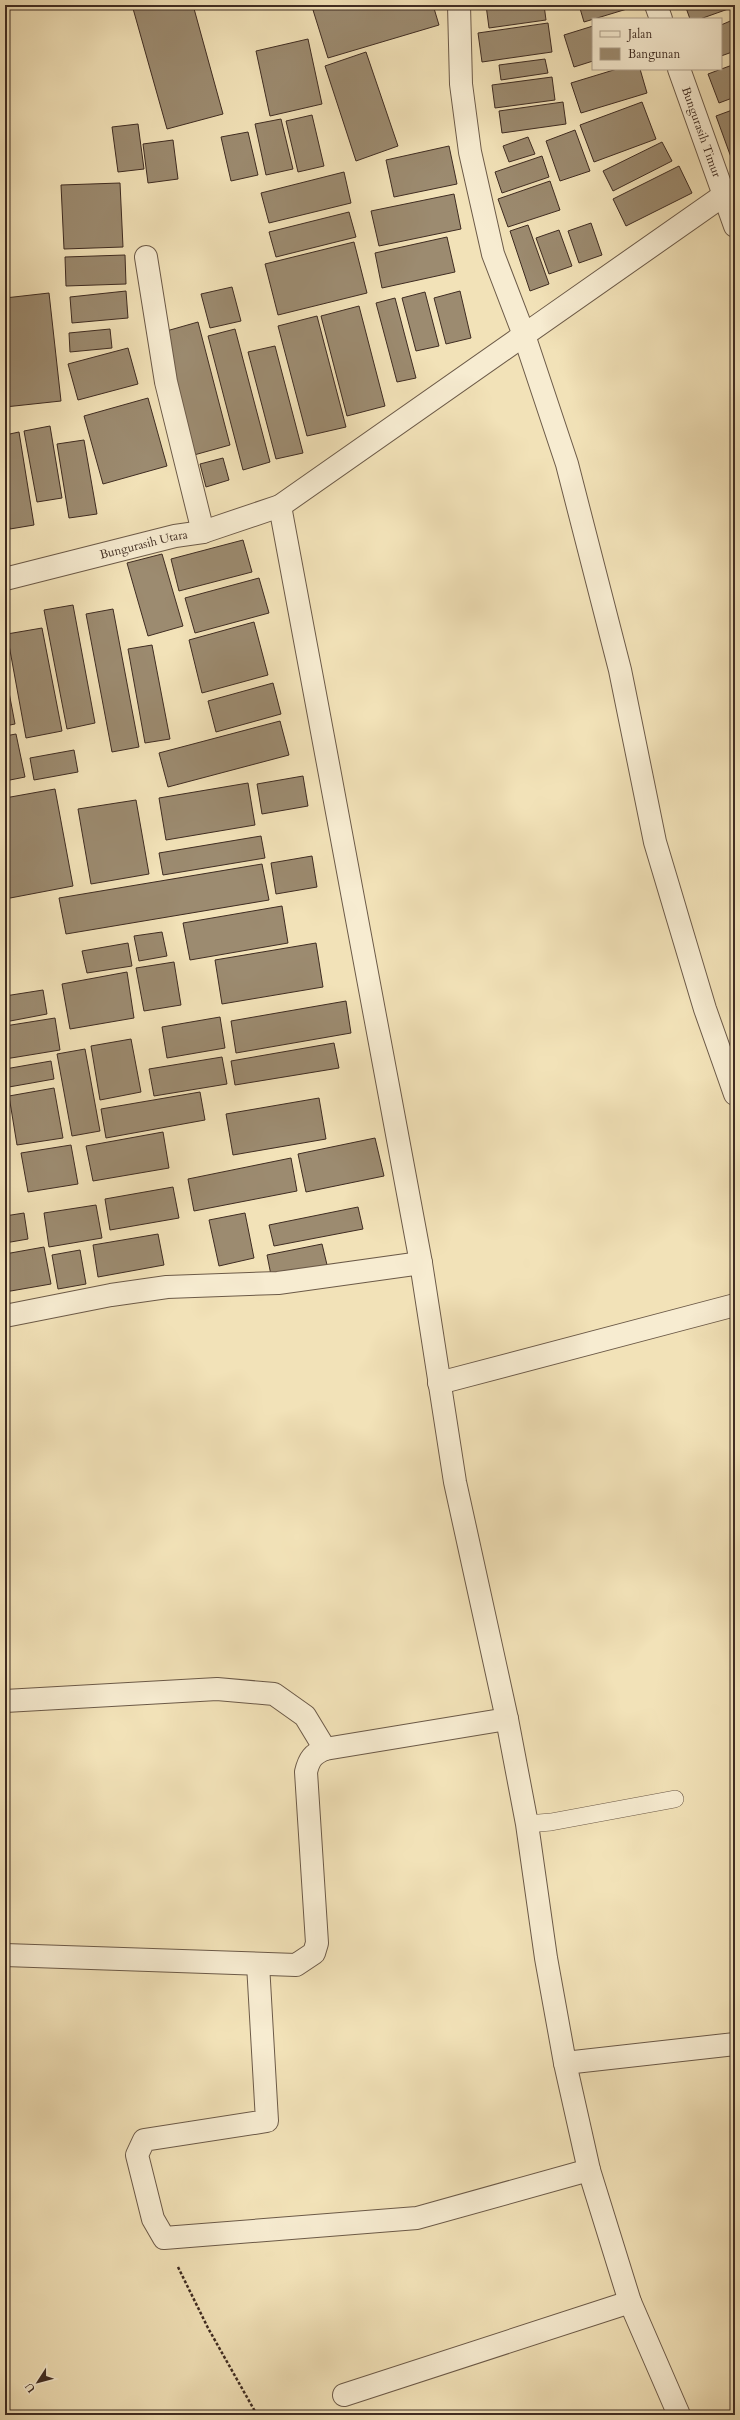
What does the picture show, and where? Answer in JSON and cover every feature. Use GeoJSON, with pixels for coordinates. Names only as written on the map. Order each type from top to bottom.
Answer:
{"type":"FeatureCollection","features":[{"type":"Feature","properties":{"kind":"street"},"geometry":{"type":"LineString","coordinates":[[459,5],[461,84],[470,152],[493,254],[524,335],[567,464],[618,662],[655,842],[705,1009],[735,1094]]}},
{"type":"Feature","properties":{"kind":"street"},"geometry":{"type":"LineString","coordinates":[[656,5],[661,18]]}},
{"type":"Feature","properties":{"kind":"street","name":"Bungurasih Timur"},"geometry":{"type":"LineString","coordinates":[[679,70],[735,226]]}},
{"type":"Feature","properties":{"kind":"street","name":"Bungurasih Utara"},"geometry":{"type":"LineString","coordinates":[[5,579],[175,536],[203,532],[280,506],[724,195]]}},
{"type":"Feature","properties":{"kind":"street"},"geometry":{"type":"LineString","coordinates":[[146,257],[166,382],[203,532]]}},
{"type":"Feature","properties":{"kind":"street"},"geometry":{"type":"LineString","coordinates":[[280,506],[421,1263],[439,1384],[456,1482],[508,1719],[527,1824],[546,1958],[565,2063],[589,2170],[630,2302],[680,2415]]}},
{"type":"Feature","properties":{"kind":"street"},"geometry":{"type":"LineString","coordinates":[[5,1316],[111,1295],[167,1288],[278,1283],[421,1263]]}},
{"type":"Feature","properties":{"kind":"street"},"geometry":{"type":"LineString","coordinates":[[439,1384],[735,1305]]}},
{"type":"Feature","properties":{"kind":"street"},"geometry":{"type":"LineString","coordinates":[[5,1701],[217,1689],[274,1694],[305,1716],[325,1749]]}},
{"type":"Feature","properties":{"kind":"street"},"geometry":{"type":"LineString","coordinates":[[5,1955],[296,1965],[314,1953],[317,1943],[306,1772],[309,1761],[314,1754],[325,1749],[508,1719]]}},
{"type":"Feature","properties":{"kind":"street"},"geometry":{"type":"LineString","coordinates":[[258,1964],[267,2121],[144,2140],[137,2155],[154,2219],[164,2238],[417,2218],[589,2170]]}},
{"type":"Feature","properties":{"kind":"street"},"geometry":{"type":"LineString","coordinates":[[565,2063],[735,2044]]}},
{"type":"Feature","properties":{"kind":"street"},"geometry":{"type":"LineString","coordinates":[[344,2395],[630,2302]]}},
{"type":"Feature","properties":{"kind":"lane"},"geometry":{"type":"LineString","coordinates":[[527,1824],[551,1822],[676,1799]]}},
{"type":"Feature","properties":{"kind":"path"},"geometry":{"type":"LineString","coordinates":[[164,2238],[208,2328],[257,2415]]}},
{"type":"Feature","properties":{"kind":"building"},"geometry":{"type":"Polygon","coordinates":[[[132,5],[193,5],[223,114],[167,129],[132,5]]]}},
{"type":"Feature","properties":{"kind":"building"},"geometry":{"type":"Polygon","coordinates":[[[331,5],[433,5],[439,25],[328,58],[313,10],[331,5]]]}},
{"type":"Feature","properties":{"kind":"building"},"geometry":{"type":"Polygon","coordinates":[[[486,5],[544,5],[546,20],[489,28],[486,5]]]}},
{"type":"Feature","properties":{"kind":"building"},"geometry":{"type":"Polygon","coordinates":[[[579,5],[625,5],[627,9],[597,18],[592,18],[592,20],[584,22],[579,5]]]}},
{"type":"Feature","properties":{"kind":"building"},"geometry":{"type":"Polygon","coordinates":[[[685,5],[730,5],[731,8],[703,18],[690,18],[685,5]]]}},
{"type":"Feature","properties":{"kind":"building"},"geometry":{"type":"Polygon","coordinates":[[[735,19],[735,51],[722,56],[722,25],[735,19]]]}},
{"type":"Feature","properties":{"kind":"building"},"geometry":{"type":"Polygon","coordinates":[[[548,23],[552,52],[482,62],[478,33],[548,23]]]}},
{"type":"Feature","properties":{"kind":"building"},"geometry":{"type":"Polygon","coordinates":[[[592,26],[592,61],[574,67],[564,35],[592,26]]]}},
{"type":"Feature","properties":{"kind":"building"},"geometry":{"type":"Polygon","coordinates":[[[308,39],[322,104],[270,116],[256,51],[308,39]]]}},
{"type":"Feature","properties":{"kind":"building"},"geometry":{"type":"Polygon","coordinates":[[[366,52],[398,146],[356,161],[325,66],[366,52]]]}},
{"type":"Feature","properties":{"kind":"building"},"geometry":{"type":"Polygon","coordinates":[[[545,59],[548,73],[501,80],[499,65],[545,59]]]}},
{"type":"Feature","properties":{"kind":"building"},"geometry":{"type":"Polygon","coordinates":[[[735,64],[735,97],[719,103],[708,74],[735,64]]]}},
{"type":"Feature","properties":{"kind":"building"},"geometry":{"type":"Polygon","coordinates":[[[614,70],[640,70],[647,93],[581,113],[571,83],[614,70]]]}},
{"type":"Feature","properties":{"kind":"building"},"geometry":{"type":"Polygon","coordinates":[[[552,77],[555,100],[495,108],[492,85],[552,77]]]}},
{"type":"Feature","properties":{"kind":"building"},"geometry":{"type":"Polygon","coordinates":[[[563,102],[566,124],[502,133],[499,111],[563,102]]]}},
{"type":"Feature","properties":{"kind":"building"},"geometry":{"type":"Polygon","coordinates":[[[642,102],[656,139],[594,162],[580,125],[642,102]]]}},
{"type":"Feature","properties":{"kind":"building"},"geometry":{"type":"Polygon","coordinates":[[[735,109],[735,159],[732,160],[716,116],[735,109]]]}},
{"type":"Feature","properties":{"kind":"building"},"geometry":{"type":"Polygon","coordinates":[[[312,115],[324,166],[298,172],[286,121],[312,115]]]}},
{"type":"Feature","properties":{"kind":"building"},"geometry":{"type":"Polygon","coordinates":[[[281,119],[293,169],[266,175],[255,124],[281,119]]]}},
{"type":"Feature","properties":{"kind":"building"},"geometry":{"type":"Polygon","coordinates":[[[138,124],[144,169],[118,172],[112,127],[138,124]]]}},
{"type":"Feature","properties":{"kind":"building"},"geometry":{"type":"Polygon","coordinates":[[[575,130],[590,171],[560,181],[546,141],[575,130]]]}},
{"type":"Feature","properties":{"kind":"building"},"geometry":{"type":"Polygon","coordinates":[[[248,132],[258,175],[231,181],[221,137],[248,132]]]}},
{"type":"Feature","properties":{"kind":"building"},"geometry":{"type":"Polygon","coordinates":[[[528,137],[535,154],[509,162],[503,146],[528,137]]]}},
{"type":"Feature","properties":{"kind":"building"},"geometry":{"type":"Polygon","coordinates":[[[173,140],[178,179],[148,183],[143,144],[173,140]]]}},
{"type":"Feature","properties":{"kind":"building"},"geometry":{"type":"Polygon","coordinates":[[[662,142],[672,161],[613,191],[603,171],[662,142]]]}},
{"type":"Feature","properties":{"kind":"building"},"geometry":{"type":"Polygon","coordinates":[[[449,146],[457,184],[394,197],[386,160],[449,146]]]}},
{"type":"Feature","properties":{"kind":"building"},"geometry":{"type":"Polygon","coordinates":[[[542,156],[549,177],[502,193],[495,172],[542,156]]]}},
{"type":"Feature","properties":{"kind":"building"},"geometry":{"type":"Polygon","coordinates":[[[679,166],[692,193],[626,226],[613,199],[679,166]]]}},
{"type":"Feature","properties":{"kind":"building"},"geometry":{"type":"Polygon","coordinates":[[[344,172],[351,203],[269,223],[261,193],[344,172]]]}},
{"type":"Feature","properties":{"kind":"building"},"geometry":{"type":"Polygon","coordinates":[[[550,181],[560,210],[508,227],[498,199],[550,181]]]}},
{"type":"Feature","properties":{"kind":"building"},"geometry":{"type":"Polygon","coordinates":[[[120,183],[123,247],[64,249],[61,185],[120,183]]]}},
{"type":"Feature","properties":{"kind":"building"},"geometry":{"type":"Polygon","coordinates":[[[454,194],[461,229],[379,246],[371,211],[454,194]]]}},
{"type":"Feature","properties":{"kind":"building"},"geometry":{"type":"Polygon","coordinates":[[[349,212],[356,237],[276,257],[269,232],[349,212]]]}},
{"type":"Feature","properties":{"kind":"building"},"geometry":{"type":"Polygon","coordinates":[[[591,223],[602,255],[579,263],[568,231],[591,223]]]}},
{"type":"Feature","properties":{"kind":"building"},"geometry":{"type":"Polygon","coordinates":[[[528,225],[549,284],[530,291],[510,231],[528,225]]]}},
{"type":"Feature","properties":{"kind":"building"},"geometry":{"type":"Polygon","coordinates":[[[559,230],[572,266],[549,274],[536,238],[559,230]]]}},
{"type":"Feature","properties":{"kind":"building"},"geometry":{"type":"Polygon","coordinates":[[[447,237],[455,272],[382,288],[375,253],[447,237]]]}},
{"type":"Feature","properties":{"kind":"building"},"geometry":{"type":"Polygon","coordinates":[[[354,242],[367,293],[278,315],[265,264],[354,242]]]}},
{"type":"Feature","properties":{"kind":"building"},"geometry":{"type":"Polygon","coordinates":[[[125,255],[126,284],[66,286],[65,257],[125,255]]]}},
{"type":"Feature","properties":{"kind":"building"},"geometry":{"type":"Polygon","coordinates":[[[232,287],[241,321],[210,328],[201,294],[232,287]]]}},
{"type":"Feature","properties":{"kind":"building"},"geometry":{"type":"Polygon","coordinates":[[[126,291],[128,318],[72,323],[70,297],[126,291]]]}},
{"type":"Feature","properties":{"kind":"building"},"geometry":{"type":"Polygon","coordinates":[[[460,291],[471,338],[446,344],[434,298],[460,291]]]}},
{"type":"Feature","properties":{"kind":"building"},"geometry":{"type":"Polygon","coordinates":[[[425,292],[439,346],[416,351],[402,298],[425,292]]]}},
{"type":"Feature","properties":{"kind":"building"},"geometry":{"type":"Polygon","coordinates":[[[49,293],[61,401],[5,407],[5,298],[49,293]]]}},
{"type":"Feature","properties":{"kind":"building"},"geometry":{"type":"Polygon","coordinates":[[[395,298],[416,378],[397,382],[376,303],[395,298]]]}},
{"type":"Feature","properties":{"kind":"building"},"geometry":{"type":"Polygon","coordinates":[[[359,306],[385,406],[347,416],[321,316],[359,306]]]}},
{"type":"Feature","properties":{"kind":"building"},"geometry":{"type":"Polygon","coordinates":[[[317,316],[346,427],[307,436],[278,326],[317,316]]]}},
{"type":"Feature","properties":{"kind":"building"},"geometry":{"type":"Polygon","coordinates":[[[198,322],[230,445],[194,455],[163,332],[198,322]]]}},
{"type":"Feature","properties":{"kind":"building"},"geometry":{"type":"Polygon","coordinates":[[[110,329],[112,348],[70,352],[69,333],[110,329]]]}},
{"type":"Feature","properties":{"kind":"building"},"geometry":{"type":"Polygon","coordinates":[[[235,329],[270,462],[243,470],[208,336],[235,329]]]}},
{"type":"Feature","properties":{"kind":"building"},"geometry":{"type":"Polygon","coordinates":[[[275,346],[303,453],[276,459],[248,352],[275,346]]]}},
{"type":"Feature","properties":{"kind":"building"},"geometry":{"type":"Polygon","coordinates":[[[128,348],[138,384],[78,400],[68,364],[128,348]]]}},
{"type":"Feature","properties":{"kind":"building"},"geometry":{"type":"Polygon","coordinates":[[[148,398],[167,466],[103,484],[84,416],[148,398]]]}},
{"type":"Feature","properties":{"kind":"building"},"geometry":{"type":"Polygon","coordinates":[[[50,426],[62,498],[37,502],[24,431],[50,426]]]}},
{"type":"Feature","properties":{"kind":"building"},"geometry":{"type":"Polygon","coordinates":[[[19,432],[34,525],[10,529],[5,502],[5,435],[19,432]]]}},
{"type":"Feature","properties":{"kind":"building"},"geometry":{"type":"Polygon","coordinates":[[[84,440],[97,514],[69,518],[57,444],[84,440]]]}},
{"type":"Feature","properties":{"kind":"building"},"geometry":{"type":"Polygon","coordinates":[[[223,458],[229,480],[206,487],[200,464],[223,458]]]}},
{"type":"Feature","properties":{"kind":"building"},"geometry":{"type":"Polygon","coordinates":[[[243,540],[252,572],[179,591],[171,559],[243,540]]]}},
{"type":"Feature","properties":{"kind":"building"},"geometry":{"type":"Polygon","coordinates":[[[162,554],[183,626],[148,636],[127,563],[162,554]]]}},
{"type":"Feature","properties":{"kind":"building"},"geometry":{"type":"Polygon","coordinates":[[[259,578],[269,613],[195,633],[185,598],[259,578]]]}},
{"type":"Feature","properties":{"kind":"building"},"geometry":{"type":"Polygon","coordinates":[[[73,605],[95,723],[67,729],[44,610],[73,605]]]}},
{"type":"Feature","properties":{"kind":"building"},"geometry":{"type":"Polygon","coordinates":[[[113,609],[139,747],[112,752],[86,614],[113,609]]]}},
{"type":"Feature","properties":{"kind":"building"},"geometry":{"type":"Polygon","coordinates":[[[254,622],[268,675],[202,693],[189,640],[254,622]]]}},
{"type":"Feature","properties":{"kind":"building"},"geometry":{"type":"Polygon","coordinates":[[[42,628],[62,731],[26,738],[7,634],[42,628]]]}},
{"type":"Feature","properties":{"kind":"building"},"geometry":{"type":"Polygon","coordinates":[[[152,645],[170,739],[145,743],[128,649],[152,645]]]}},
{"type":"Feature","properties":{"kind":"building"},"geometry":{"type":"Polygon","coordinates":[[[5,671],[15,724],[5,726],[5,671]]]}},
{"type":"Feature","properties":{"kind":"building"},"geometry":{"type":"Polygon","coordinates":[[[273,683],[281,714],[216,732],[208,701],[273,683]]]}},
{"type":"Feature","properties":{"kind":"building"},"geometry":{"type":"Polygon","coordinates":[[[280,721],[289,755],[168,787],[159,753],[280,721]]]}},
{"type":"Feature","properties":{"kind":"building"},"geometry":{"type":"Polygon","coordinates":[[[16,734],[25,777],[5,781],[5,736],[16,734]]]}},
{"type":"Feature","properties":{"kind":"building"},"geometry":{"type":"Polygon","coordinates":[[[74,750],[78,772],[34,780],[30,758],[74,750]]]}},
{"type":"Feature","properties":{"kind":"building"},"geometry":{"type":"Polygon","coordinates":[[[303,776],[308,806],[262,814],[257,784],[303,776]]]}},
{"type":"Feature","properties":{"kind":"building"},"geometry":{"type":"Polygon","coordinates":[[[248,783],[255,825],[166,840],[159,798],[248,783]]]}},
{"type":"Feature","properties":{"kind":"building"},"geometry":{"type":"Polygon","coordinates":[[[55,789],[73,886],[5,899],[5,798],[55,789]]]}},
{"type":"Feature","properties":{"kind":"building"},"geometry":{"type":"Polygon","coordinates":[[[136,800],[149,874],[91,884],[78,809],[136,800]]]}},
{"type":"Feature","properties":{"kind":"building"},"geometry":{"type":"Polygon","coordinates":[[[261,836],[265,858],[163,875],[159,853],[261,836]]]}},
{"type":"Feature","properties":{"kind":"building"},"geometry":{"type":"Polygon","coordinates":[[[312,856],[317,887],[276,894],[271,863],[312,856]]]}},
{"type":"Feature","properties":{"kind":"building"},"geometry":{"type":"Polygon","coordinates":[[[262,864],[269,900],[66,934],[59,898],[262,864]]]}},
{"type":"Feature","properties":{"kind":"building"},"geometry":{"type":"Polygon","coordinates":[[[282,906],[288,943],[190,960],[183,923],[282,906]]]}},
{"type":"Feature","properties":{"kind":"building"},"geometry":{"type":"Polygon","coordinates":[[[162,932],[167,956],[139,961],[134,936],[162,932]]]}},
{"type":"Feature","properties":{"kind":"building"},"geometry":{"type":"Polygon","coordinates":[[[128,943],[132,966],[87,973],[82,951],[128,943]]]}},
{"type":"Feature","properties":{"kind":"building"},"geometry":{"type":"Polygon","coordinates":[[[316,943],[323,987],[222,1004],[215,960],[316,943]]]}},
{"type":"Feature","properties":{"kind":"building"},"geometry":{"type":"Polygon","coordinates":[[[174,962],[181,1005],[144,1011],[136,968],[174,962]]]}},
{"type":"Feature","properties":{"kind":"building"},"geometry":{"type":"Polygon","coordinates":[[[127,972],[134,1018],[70,1029],[62,984],[127,972]]]}},
{"type":"Feature","properties":{"kind":"building"},"geometry":{"type":"Polygon","coordinates":[[[43,990],[47,1014],[5,1022],[5,996],[43,990]]]}},
{"type":"Feature","properties":{"kind":"building"},"geometry":{"type":"Polygon","coordinates":[[[346,1001],[351,1033],[236,1053],[231,1021],[346,1001]]]}},
{"type":"Feature","properties":{"kind":"building"},"geometry":{"type":"Polygon","coordinates":[[[220,1017],[225,1048],[167,1058],[162,1027],[220,1017]]]}},
{"type":"Feature","properties":{"kind":"building"},"geometry":{"type":"Polygon","coordinates":[[[55,1018],[60,1050],[5,1059],[5,1026],[55,1018]]]}},
{"type":"Feature","properties":{"kind":"building"},"geometry":{"type":"Polygon","coordinates":[[[131,1039],[141,1092],[100,1100],[91,1046],[131,1039]]]}},
{"type":"Feature","properties":{"kind":"building"},"geometry":{"type":"Polygon","coordinates":[[[334,1043],[339,1068],[235,1085],[231,1061],[334,1043]]]}},
{"type":"Feature","properties":{"kind":"building"},"geometry":{"type":"Polygon","coordinates":[[[85,1049],[100,1131],[72,1136],[57,1054],[85,1049]]]}},
{"type":"Feature","properties":{"kind":"building"},"geometry":{"type":"Polygon","coordinates":[[[222,1057],[227,1084],[154,1096],[149,1069],[222,1057]]]}},
{"type":"Feature","properties":{"kind":"building"},"geometry":{"type":"Polygon","coordinates":[[[51,1061],[54,1079],[9,1087],[5,1069],[51,1061]]]}},
{"type":"Feature","properties":{"kind":"building"},"geometry":{"type":"Polygon","coordinates":[[[54,1088],[63,1138],[17,1145],[9,1096],[54,1088]]]}},
{"type":"Feature","properties":{"kind":"building"},"geometry":{"type":"Polygon","coordinates":[[[200,1092],[205,1120],[106,1138],[101,1109],[200,1092]]]}},
{"type":"Feature","properties":{"kind":"building"},"geometry":{"type":"Polygon","coordinates":[[[319,1098],[326,1139],[233,1155],[226,1114],[319,1098]]]}},
{"type":"Feature","properties":{"kind":"building"},"geometry":{"type":"Polygon","coordinates":[[[163,1132],[169,1168],[93,1181],[86,1146],[163,1132]]]}},
{"type":"Feature","properties":{"kind":"building"},"geometry":{"type":"Polygon","coordinates":[[[375,1138],[384,1176],[306,1192],[298,1154],[375,1138]]]}},
{"type":"Feature","properties":{"kind":"building"},"geometry":{"type":"Polygon","coordinates":[[[71,1145],[78,1184],[28,1192],[21,1153],[71,1145]]]}},
{"type":"Feature","properties":{"kind":"building"},"geometry":{"type":"Polygon","coordinates":[[[291,1158],[297,1191],[194,1211],[188,1179],[291,1158]]]}},
{"type":"Feature","properties":{"kind":"building"},"geometry":{"type":"Polygon","coordinates":[[[173,1187],[179,1218],[110,1230],[105,1199],[173,1187]]]}},
{"type":"Feature","properties":{"kind":"building"},"geometry":{"type":"Polygon","coordinates":[[[5,1188],[8,1206],[5,1206],[5,1188]]]}},
{"type":"Feature","properties":{"kind":"building"},"geometry":{"type":"Polygon","coordinates":[[[96,1205],[102,1238],[49,1247],[44,1213],[96,1205]]]}},
{"type":"Feature","properties":{"kind":"building"},"geometry":{"type":"Polygon","coordinates":[[[358,1207],[363,1229],[274,1246],[269,1225],[358,1207]]]}},
{"type":"Feature","properties":{"kind":"building"},"geometry":{"type":"Polygon","coordinates":[[[24,1213],[28,1239],[5,1243],[5,1216],[24,1213]]]}},
{"type":"Feature","properties":{"kind":"building"},"geometry":{"type":"Polygon","coordinates":[[[245,1213],[254,1258],[219,1266],[209,1220],[245,1213]]]}},
{"type":"Feature","properties":{"kind":"building"},"geometry":{"type":"Polygon","coordinates":[[[158,1234],[164,1265],[98,1277],[93,1245],[158,1234]]]}},
{"type":"Feature","properties":{"kind":"building"},"geometry":{"type":"Polygon","coordinates":[[[322,1244],[328,1269],[272,1280],[267,1255],[322,1244]]]}},
{"type":"Feature","properties":{"kind":"building"},"geometry":{"type":"Polygon","coordinates":[[[44,1247],[51,1284],[5,1292],[5,1254],[44,1247]]]}},
{"type":"Feature","properties":{"kind":"building"},"geometry":{"type":"Polygon","coordinates":[[[80,1250],[86,1284],[58,1289],[52,1255],[80,1250]]]}}]}
